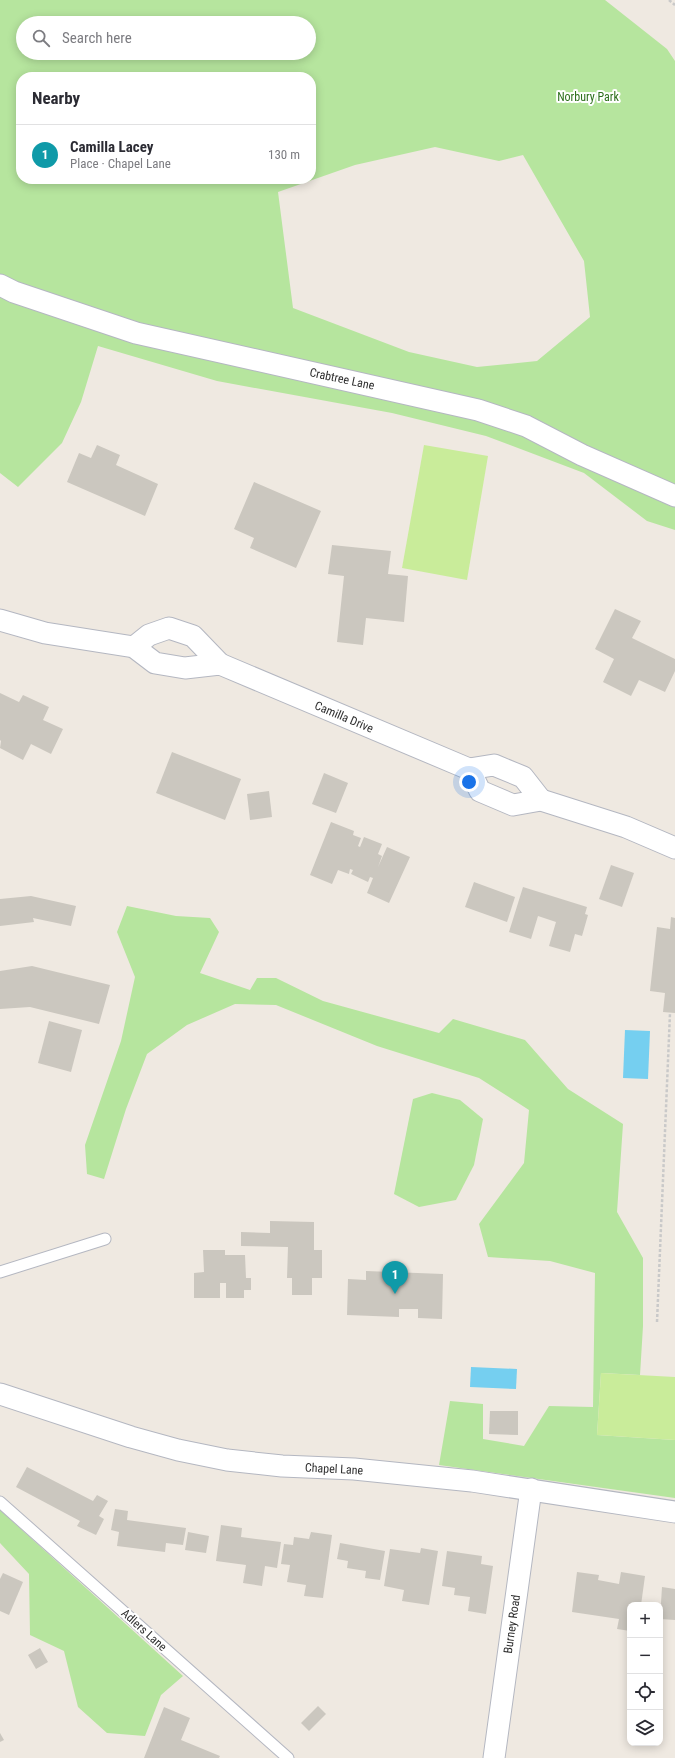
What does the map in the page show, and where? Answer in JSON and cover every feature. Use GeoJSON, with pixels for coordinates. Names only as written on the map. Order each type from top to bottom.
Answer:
{"type":"FeatureCollection","features":[{"type":"Feature","properties":{"kind":"street","name":"Crabtree Lane"},"geometry":{"type":"LineString","coordinates":[[0,285],[14,292],[136,333],[478,410],[526,426],[582,455],[675,496]]}},
{"type":"Feature","properties":{"kind":"street","name":"Camilla Drive"},"geometry":{"type":"LineString","coordinates":[[0,620],[45,634],[134,647],[155,663],[185,668],[220,664]]}},
{"type":"Feature","properties":{"kind":"street","name":"Camilla Drive"},"geometry":{"type":"LineString","coordinates":[[134,647],[149,635],[168,628],[193,636],[220,664],[469,769]]}},
{"type":"Feature","properties":{"kind":"street"},"geometry":{"type":"LineString","coordinates":[[541,800],[523,778],[494,765],[469,769],[480,791],[513,805],[541,800],[626,827],[675,848]]}},
{"type":"Feature","properties":{"kind":"street","name":"Chapel Lane"},"geometry":{"type":"LineString","coordinates":[[0,1394],[131,1437],[227,1460],[282,1466],[354,1469],[423,1475],[675,1512]]}},
{"type":"Feature","properties":{"kind":"street","name":"Burney Road"},"geometry":{"type":"LineString","coordinates":[[494,1758],[531,1490]]}},
{"type":"Feature","properties":{"kind":"lane"},"geometry":{"type":"LineString","coordinates":[[0,1272],[105,1239]]}},
{"type":"Feature","properties":{"kind":"lane","name":"Adlers Lane"},"geometry":{"type":"LineString","coordinates":[[0,1502],[288,1758]]}},
{"type":"Feature","properties":{"kind":"path"},"geometry":{"type":"LineString","coordinates":[[668,0],[675,5]]}},
{"type":"Feature","properties":{"kind":"path"},"geometry":{"type":"LineString","coordinates":[[657,1322],[670,1013]]}},
{"type":"Feature","properties":{"kind":"green space","name":"Norbury Park"},"geometry":{"type":"Polygon","coordinates":[[[0,0],[605,0],[667,49],[675,61],[675,530],[647,521],[584,473],[486,436],[392,413],[217,381],[98,346],[81,402],[62,443],[18,487],[0,473],[0,0]],[[16,72],[16,184],[301,184],[278,192],[293,308],[409,352],[477,367],[537,361],[590,317],[584,261],[523,155],[499,161],[435,147],[355,165],[316,179],[316,72],[16,72]]]}},
{"type":"Feature","properties":{"kind":"green space"},"geometry":{"type":"Polygon","coordinates":[[[424,445],[488,456],[467,580],[402,568],[424,445]]]}},
{"type":"Feature","properties":{"kind":"green space"},"geometry":{"type":"Polygon","coordinates":[[[127,906],[176,916],[210,918],[219,932],[200,973],[250,990],[257,978],[276,978],[323,1001],[439,1033],[453,1019],[525,1040],[568,1089],[623,1124],[617,1212],[643,1258],[643,1326],[640,1375],[601,1373],[597,1435],[675,1440],[675,1498],[439,1465],[450,1401],[483,1404],[483,1439],[524,1446],[549,1406],[593,1407],[595,1273],[550,1261],[488,1257],[479,1224],[524,1163],[529,1110],[479,1078],[377,1046],[276,1005],[235,1004],[187,1025],[147,1054],[126,1109],[104,1179],[87,1174],[85,1145],[121,1041],[135,977],[117,932],[127,906]]]}},
{"type":"Feature","properties":{"kind":"green space"},"geometry":{"type":"Polygon","coordinates":[[[432,1093],[460,1100],[483,1119],[474,1165],[456,1200],[419,1207],[394,1194],[413,1099],[432,1093]]]}},
{"type":"Feature","properties":{"kind":"green space"},"geometry":{"type":"Polygon","coordinates":[[[601,1373],[675,1377],[675,1440],[597,1435],[601,1373]]]}},
{"type":"Feature","properties":{"kind":"green space"},"geometry":{"type":"Polygon","coordinates":[[[0,1510],[183,1676],[161,1695],[145,1736],[107,1733],[78,1707],[64,1651],[30,1635],[29,1574],[0,1543],[0,1510]]]}},
{"type":"Feature","properties":{"kind":"water"},"geometry":{"type":"Polygon","coordinates":[[[625,1030],[650,1031],[648,1079],[623,1078],[625,1030]]]}},
{"type":"Feature","properties":{"kind":"water"},"geometry":{"type":"Polygon","coordinates":[[[471,1367],[517,1369],[516,1389],[470,1387],[471,1367]]]}},
{"type":"Feature","properties":{"kind":"building"},"geometry":{"type":"Polygon","coordinates":[[[97,445],[120,455],[116,465],[158,484],[145,516],[67,482],[79,453],[91,458],[97,445]]]}},
{"type":"Feature","properties":{"kind":"building"},"geometry":{"type":"Polygon","coordinates":[[[254,482],[321,511],[296,568],[250,548],[254,538],[234,529],[254,482]]]}},
{"type":"Feature","properties":{"kind":"building"},"geometry":{"type":"Polygon","coordinates":[[[332,545],[391,551],[388,574],[408,576],[404,622],[366,618],[363,645],[337,642],[344,576],[328,574],[332,545]]]}},
{"type":"Feature","properties":{"kind":"building"},"geometry":{"type":"Polygon","coordinates":[[[615,609],[641,621],[632,638],[675,659],[675,671],[665,692],[639,680],[631,696],[603,682],[614,659],[595,649],[615,609]]]}},
{"type":"Feature","properties":{"kind":"building"},"geometry":{"type":"Polygon","coordinates":[[[0,693],[19,702],[23,695],[49,707],[43,720],[63,729],[51,754],[31,744],[23,760],[0,748],[0,693]]]}},
{"type":"Feature","properties":{"kind":"building"},"geometry":{"type":"Polygon","coordinates":[[[172,752],[241,779],[225,820],[156,793],[172,752]]]}},
{"type":"Feature","properties":{"kind":"building"},"geometry":{"type":"Polygon","coordinates":[[[324,773],[348,783],[336,813],[312,804],[324,773]]]}},
{"type":"Feature","properties":{"kind":"building"},"geometry":{"type":"Polygon","coordinates":[[[269,791],[272,817],[250,820],[247,794],[269,791]]]}},
{"type":"Feature","properties":{"kind":"building"},"geometry":{"type":"Polygon","coordinates":[[[331,822],[354,831],[353,835],[361,838],[358,846],[360,847],[364,837],[382,844],[378,854],[382,856],[378,867],[387,847],[410,857],[389,903],[367,893],[373,878],[370,877],[368,882],[351,874],[353,870],[350,869],[349,874],[338,870],[332,884],[310,875],[331,822]]]}},
{"type":"Feature","properties":{"kind":"building"},"geometry":{"type":"Polygon","coordinates":[[[611,865],[634,873],[622,907],[599,899],[611,865]]]}},
{"type":"Feature","properties":{"kind":"building"},"geometry":{"type":"Polygon","coordinates":[[[474,882],[515,897],[507,922],[465,907],[474,882]]]}},
{"type":"Feature","properties":{"kind":"building"},"geometry":{"type":"Polygon","coordinates":[[[523,887],[587,907],[585,914],[588,915],[582,936],[575,934],[570,952],[549,946],[556,922],[538,916],[531,939],[509,932],[523,887]]]}},
{"type":"Feature","properties":{"kind":"building"},"geometry":{"type":"Polygon","coordinates":[[[31,896],[76,906],[71,926],[33,918],[34,922],[0,926],[0,899],[31,896]]]}},
{"type":"Feature","properties":{"kind":"building"},"geometry":{"type":"Polygon","coordinates":[[[671,917],[675,918],[675,1013],[663,1012],[665,993],[650,991],[657,927],[670,929],[671,917]]]}},
{"type":"Feature","properties":{"kind":"building"},"geometry":{"type":"Polygon","coordinates":[[[32,966],[110,985],[99,1024],[30,1007],[0,1009],[0,971],[32,966]]]}},
{"type":"Feature","properties":{"kind":"building"},"geometry":{"type":"Polygon","coordinates":[[[49,1021],[82,1030],[71,1072],[38,1063],[49,1021]]]}},
{"type":"Feature","properties":{"kind":"building"},"geometry":{"type":"Polygon","coordinates":[[[270,1221],[314,1222],[314,1250],[322,1250],[322,1278],[312,1278],[312,1295],[292,1295],[292,1278],[287,1278],[288,1247],[241,1246],[241,1232],[270,1233],[270,1221]]]}},
{"type":"Feature","properties":{"kind":"building"},"geometry":{"type":"Polygon","coordinates":[[[203,1250],[225,1250],[225,1255],[245,1255],[246,1278],[251,1278],[251,1290],[244,1290],[244,1298],[226,1298],[226,1283],[220,1283],[220,1298],[194,1298],[194,1273],[204,1272],[203,1250]]]}},
{"type":"Feature","properties":{"kind":"building"},"geometry":{"type":"Polygon","coordinates":[[[366,1271],[443,1274],[442,1319],[418,1318],[418,1309],[399,1309],[399,1317],[347,1315],[348,1279],[366,1280],[366,1271]]]}},
{"type":"Feature","properties":{"kind":"building"},"geometry":{"type":"Polygon","coordinates":[[[490,1411],[518,1411],[518,1435],[489,1434],[490,1411]]]}},
{"type":"Feature","properties":{"kind":"building"},"geometry":{"type":"Polygon","coordinates":[[[27,1467],[93,1501],[97,1495],[108,1501],[99,1516],[104,1519],[96,1535],[77,1526],[80,1521],[16,1487],[27,1467]]]}},
{"type":"Feature","properties":{"kind":"building"},"geometry":{"type":"Polygon","coordinates":[[[115,1509],[128,1511],[127,1520],[186,1528],[183,1545],[166,1543],[165,1552],[117,1546],[119,1532],[111,1530],[115,1509]]]}},
{"type":"Feature","properties":{"kind":"building"},"geometry":{"type":"Polygon","coordinates":[[[221,1525],[242,1528],[241,1537],[281,1542],[277,1568],[265,1566],[262,1586],[243,1583],[246,1565],[216,1561],[221,1525]]]}},
{"type":"Feature","properties":{"kind":"building"},"geometry":{"type":"Polygon","coordinates":[[[188,1532],[209,1536],[206,1553],[185,1550],[188,1532]]]}},
{"type":"Feature","properties":{"kind":"building"},"geometry":{"type":"Polygon","coordinates":[[[311,1532],[332,1535],[323,1598],[304,1596],[306,1585],[287,1582],[290,1565],[281,1564],[284,1544],[293,1545],[294,1537],[309,1539],[311,1532]]]}},
{"type":"Feature","properties":{"kind":"building"},"geometry":{"type":"Polygon","coordinates":[[[340,1543],[385,1551],[380,1580],[365,1578],[366,1571],[347,1568],[348,1561],[337,1559],[340,1543]]]}},
{"type":"Feature","properties":{"kind":"building"},"geometry":{"type":"Polygon","coordinates":[[[421,1548],[438,1551],[429,1605],[402,1601],[404,1590],[384,1586],[390,1549],[420,1553],[421,1548]]]}},
{"type":"Feature","properties":{"kind":"building"},"geometry":{"type":"Polygon","coordinates":[[[447,1551],[482,1556],[481,1564],[493,1566],[486,1614],[468,1611],[470,1597],[454,1595],[455,1588],[442,1586],[447,1551]]]}},
{"type":"Feature","properties":{"kind":"building"},"geometry":{"type":"Polygon","coordinates":[[[577,1572],[599,1575],[598,1580],[619,1584],[621,1572],[645,1576],[641,1602],[627,1602],[627,1631],[617,1629],[619,1619],[572,1612],[577,1572]]]}},
{"type":"Feature","properties":{"kind":"building"},"geometry":{"type":"Polygon","coordinates":[[[3,1573],[23,1582],[9,1615],[0,1611],[0,1579],[3,1573]]]}},
{"type":"Feature","properties":{"kind":"building"},"geometry":{"type":"Polygon","coordinates":[[[662,1587],[675,1589],[675,1620],[663,1619],[663,1602],[661,1602],[662,1587]]]}},
{"type":"Feature","properties":{"kind":"building"},"geometry":{"type":"Polygon","coordinates":[[[40,1648],[48,1662],[36,1669],[28,1655],[40,1648]]]}},
{"type":"Feature","properties":{"kind":"building"},"geometry":{"type":"Polygon","coordinates":[[[318,1706],[326,1714],[309,1731],[301,1723],[318,1706]]]}},
{"type":"Feature","properties":{"kind":"building"},"geometry":{"type":"Polygon","coordinates":[[[164,1707],[190,1718],[181,1740],[220,1756],[219,1758],[144,1758],[164,1707]]]}},
{"type":"Feature","properties":{"kind":"building"},"geometry":{"type":"Polygon","coordinates":[[[0,1733],[4,1740],[0,1742],[0,1733]]]}},
{"type":"Feature","properties":{"kind":"place","name":"Camilla Lacey"},"geometry":{"type":"Point","coordinates":[395,1294]}}]}
